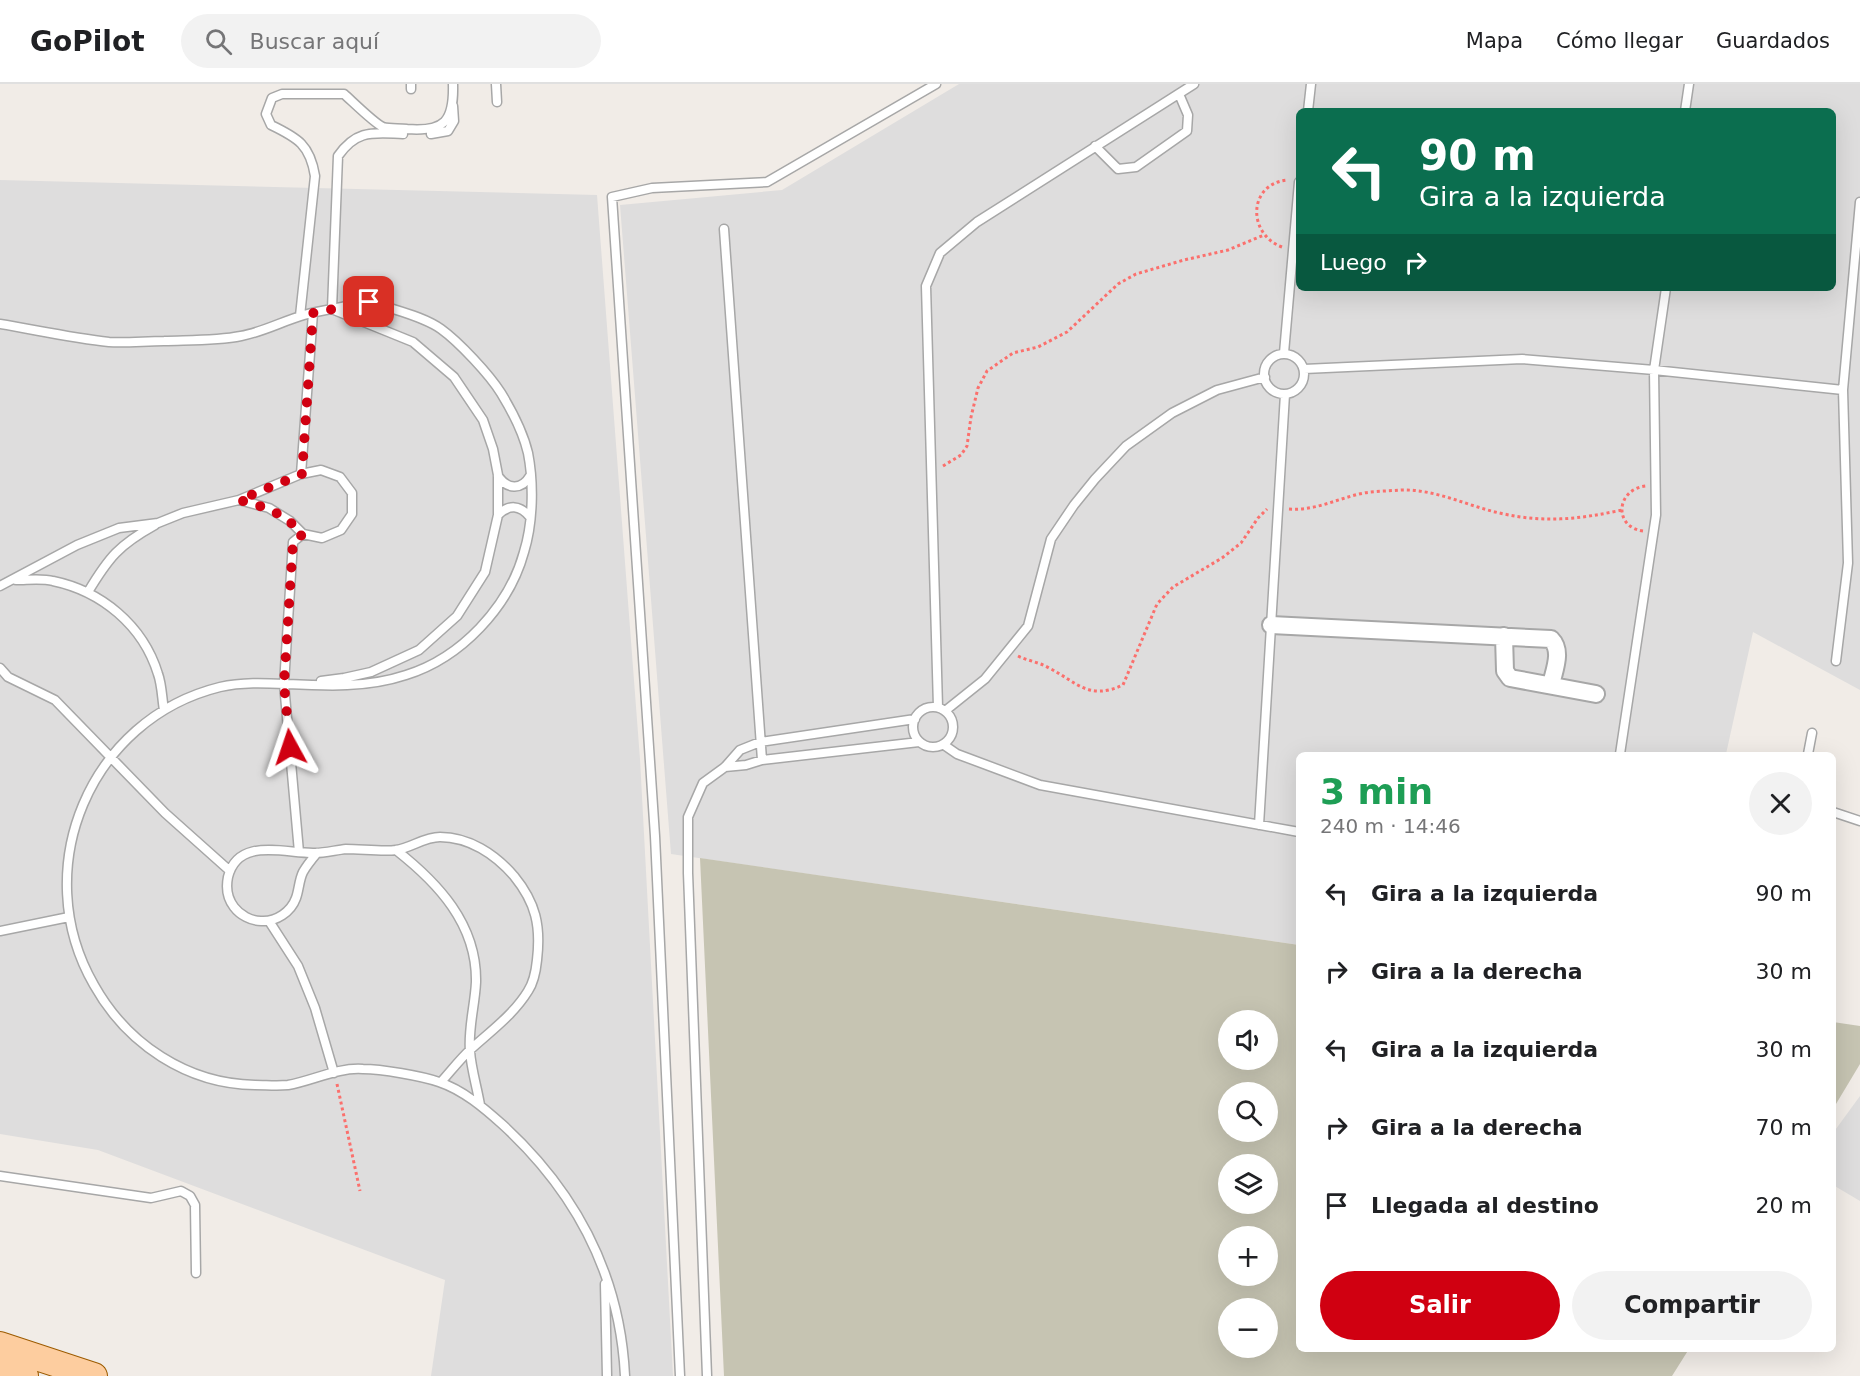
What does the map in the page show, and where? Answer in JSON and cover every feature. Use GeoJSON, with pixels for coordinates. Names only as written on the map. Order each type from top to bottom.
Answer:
{"type":"FeatureCollection","features":[{"type":"Feature","properties":{"kind":"main road"},"geometry":{"type":"LineString","coordinates":[[0,1345],[94,1376]]}},
{"type":"Feature","properties":{"kind":"main road"},"geometry":{"type":"LineString","coordinates":[[0,1368],[25,1376]]}},
{"type":"Feature","properties":{"kind":"street"},"geometry":{"type":"LineString","coordinates":[[1271,625],[1551,639],[1556,644],[1558,652],[1551,685]]}},
{"type":"Feature","properties":{"kind":"street"},"geometry":{"type":"LineString","coordinates":[[1504,636],[1505,671],[1510,678],[1596,694]]}},
{"type":"Feature","properties":{"kind":"lane"},"geometry":{"type":"LineString","coordinates":[[332,309],[338,156],[347,143],[360,135],[432,134],[448,131],[454,121],[453,84]]}},
{"type":"Feature","properties":{"kind":"lane"},"geometry":{"type":"LineString","coordinates":[[496,84],[497,102]]}},
{"type":"Feature","properties":{"kind":"lane"},"geometry":{"type":"LineString","coordinates":[[680,1376],[655,836],[612,198],[652,188],[767,182],[936,84]]}},
{"type":"Feature","properties":{"kind":"lane"},"geometry":{"type":"LineString","coordinates":[[725,767],[746,765],[762,760],[920,742],[932,748],[945,745],[950,739],[954,732],[951,717],[941,709],[926,286],[940,253],[977,222],[1194,84]]}},
{"type":"Feature","properties":{"kind":"lane"},"geometry":{"type":"LineString","coordinates":[[1308,108],[1311,84]]}},
{"type":"Feature","properties":{"kind":"lane"},"geometry":{"type":"LineString","coordinates":[[1685,108],[1689,84]]}},
{"type":"Feature","properties":{"kind":"lane"},"geometry":{"type":"LineString","coordinates":[[300,316],[315,177],[313,162],[298,139],[271,125],[266,114],[272,98],[282,93],[344,94],[381,127],[416,130],[441,125],[446,120],[453,103]]}},
{"type":"Feature","properties":{"kind":"lane"},"geometry":{"type":"LineString","coordinates":[[1095,146],[1118,169],[1136,167],[1187,131],[1188,115],[1179,94]]}},
{"type":"Feature","properties":{"kind":"lane"},"geometry":{"type":"LineString","coordinates":[[1284,353],[1293,251],[1295,181]]}},
{"type":"Feature","properties":{"kind":"lane"},"geometry":{"type":"LineString","coordinates":[[1836,661],[1848,563],[1843,390],[1860,202]]}},
{"type":"Feature","properties":{"kind":"lane"},"geometry":{"type":"LineString","coordinates":[[724,229],[762,760]]}},
{"type":"Feature","properties":{"kind":"lane"},"geometry":{"type":"LineString","coordinates":[[1620,752],[1656,515],[1654,369],[1666,291]]}},
{"type":"Feature","properties":{"kind":"lane"},"geometry":{"type":"LineString","coordinates":[[0,324],[112,342],[239,337],[278,326],[300,316],[369,302],[400,311],[439,328],[470,356],[499,389],[519,427],[527,450],[530,475],[530,517],[524,553],[507,592],[482,627],[449,654],[411,674],[370,684],[253,682],[222,687],[164,710],[138,729],[110,758],[94,781],[81,806],[67,861],[66,889],[69,917],[75,942],[95,988],[119,1022],[142,1044],[168,1062],[197,1075],[234,1084],[284,1085],[359,1068],[441,1082],[480,1105],[521,1142],[547,1171],[580,1217],[605,1271],[616,1312],[625,1376]]}},
{"type":"Feature","properties":{"kind":"lane"},"geometry":{"type":"LineString","coordinates":[[284,684],[344,678],[371,672],[418,650],[458,616],[485,572],[498,515],[498,475],[493,449],[483,420],[454,377],[413,342],[332,309]]}},
{"type":"Feature","properties":{"kind":"lane"},"geometry":{"type":"LineString","coordinates":[[302,474],[313,313]]}},
{"type":"Feature","properties":{"kind":"lane"},"geometry":{"type":"LineString","coordinates":[[1284,353],[1297,357],[1304,369],[1301,386],[1294,392],[1285,394],[1272,389],[1265,377],[1267,363],[1277,355],[1284,353]]}},
{"type":"Feature","properties":{"kind":"lane"},"geometry":{"type":"LineString","coordinates":[[1304,369],[1522,359],[1654,369],[1843,390]]}},
{"type":"Feature","properties":{"kind":"lane"},"geometry":{"type":"LineString","coordinates":[[920,742],[914,731],[915,719],[924,709],[941,709],[985,679],[1028,626],[1051,539],[1074,505],[1126,446],[1172,412],[1217,390],[1265,377]]}},
{"type":"Feature","properties":{"kind":"lane"},"geometry":{"type":"LineString","coordinates":[[1259,825],[1285,394]]}},
{"type":"Feature","properties":{"kind":"lane"},"geometry":{"type":"LineString","coordinates":[[88,592],[105,563],[129,540],[158,523],[183,513],[239,500],[302,474],[321,470],[340,477],[352,493],[352,514],[341,530],[322,538],[303,534],[290,520],[269,508],[239,500]]}},
{"type":"Feature","properties":{"kind":"lane"},"geometry":{"type":"LineString","coordinates":[[498,475],[502,482],[510,487],[519,487],[530,475]]}},
{"type":"Feature","properties":{"kind":"lane"},"geometry":{"type":"LineString","coordinates":[[498,515],[511,507],[525,511],[530,517]]}},
{"type":"Feature","properties":{"kind":"lane"},"geometry":{"type":"LineString","coordinates":[[0,586],[77,545],[118,528],[158,523]]}},
{"type":"Feature","properties":{"kind":"lane"},"geometry":{"type":"LineString","coordinates":[[299,852],[284,684],[293,542],[303,534]]}},
{"type":"Feature","properties":{"kind":"lane"},"geometry":{"type":"LineString","coordinates":[[13,580],[51,580],[88,592],[119,612],[143,640],[158,674],[164,710]]}},
{"type":"Feature","properties":{"kind":"lane"},"geometry":{"type":"LineString","coordinates":[[0,668],[8,676],[55,700],[165,813],[230,871]]}},
{"type":"Feature","properties":{"kind":"lane"},"geometry":{"type":"LineString","coordinates":[[707,1376],[688,817],[703,783],[725,767],[740,750],[760,742],[915,719]]}},
{"type":"Feature","properties":{"kind":"lane"},"geometry":{"type":"LineString","coordinates":[[1808,752],[1812,733]]}},
{"type":"Feature","properties":{"kind":"lane"},"geometry":{"type":"LineString","coordinates":[[945,745],[957,754],[1040,785],[1296,831]]}},
{"type":"Feature","properties":{"kind":"lane"},"geometry":{"type":"LineString","coordinates":[[1836,813],[1860,821]]}},
{"type":"Feature","properties":{"kind":"lane"},"geometry":{"type":"LineString","coordinates":[[317,854],[302,874],[296,899],[290,910],[280,917],[269,921],[250,919],[234,908],[227,890],[230,871],[235,862],[250,851],[260,849],[317,854],[347,849],[396,850],[441,837],[478,846],[505,865],[529,898],[536,916],[540,938],[536,972],[529,989],[517,1005],[470,1050],[441,1082]]}},
{"type":"Feature","properties":{"kind":"lane"},"geometry":{"type":"LineString","coordinates":[[396,850],[417,867],[443,894],[463,923],[470,942],[476,980],[470,1050],[480,1105]]}},
{"type":"Feature","properties":{"kind":"lane"},"geometry":{"type":"LineString","coordinates":[[0,931],[69,917]]}},
{"type":"Feature","properties":{"kind":"lane"},"geometry":{"type":"LineString","coordinates":[[269,921],[298,966],[315,1008],[334,1073]]}},
{"type":"Feature","properties":{"kind":"lane"},"geometry":{"type":"LineString","coordinates":[[0,1176],[151,1198],[181,1191],[190,1196],[195,1205],[196,1273]]}},
{"type":"Feature","properties":{"kind":"lane"},"geometry":{"type":"LineString","coordinates":[[605,1271],[607,1376]]}},
{"type":"Feature","properties":{"kind":"path"},"geometry":{"type":"LineString","coordinates":[[1293,251],[1273,244],[1264,235],[1258,224],[1256,212],[1258,202],[1271,186],[1277,182],[1295,181]]}},
{"type":"Feature","properties":{"kind":"path"},"geometry":{"type":"LineString","coordinates":[[931,472],[951,463],[967,446],[978,388],[987,371],[1013,353],[1038,347],[1067,332],[1118,284],[1136,274],[1228,250],[1264,235]]}},
{"type":"Feature","properties":{"kind":"path"},"geometry":{"type":"LineString","coordinates":[[1653,533],[1635,530],[1628,524],[1622,510],[1623,500],[1635,488],[1656,485]]}},
{"type":"Feature","properties":{"kind":"path"},"geometry":{"type":"LineString","coordinates":[[1008,650],[1028,661],[1041,664],[1075,685],[1089,690],[1114,689],[1123,685],[1157,604],[1173,587],[1222,558],[1241,543],[1258,518],[1268,508],[1303,510],[1365,493],[1403,490],[1432,493],[1502,514],[1538,520],[1580,519],[1622,510]]}},
{"type":"Feature","properties":{"kind":"path"},"geometry":{"type":"LineString","coordinates":[[334,1073],[360,1191]]}},
{"type":"Feature","properties":{"kind":"shaded area"},"geometry":{"type":"Polygon","coordinates":[[[959,84],[1860,84],[1860,690],[1753,632],[1726,752],[1296,752],[1296,945],[671,854],[620,205],[782,190],[959,84]]]}},
{"type":"Feature","properties":{"kind":"shaded area"},"geometry":{"type":"Polygon","coordinates":[[[0,180],[597,195],[640,759],[673,1376],[431,1376],[445,1280],[98,1150],[0,1134],[0,180]]]}},
{"type":"Feature","properties":{"kind":"shaded area"},"geometry":{"type":"Polygon","coordinates":[[[700,858],[1296,945],[1296,1352],[1687,1352],[1672,1376],[724,1376],[700,858]]]}},
{"type":"Feature","properties":{"kind":"shaded area"},"geometry":{"type":"Polygon","coordinates":[[[1836,1022],[1860,1026],[1860,1064],[1836,1104],[1836,1022]]]}},
{"type":"Feature","properties":{"kind":"shaded area"},"geometry":{"type":"Polygon","coordinates":[[[1860,1096],[1860,1201],[1836,1187],[1836,1129],[1860,1096]]]}},
{"type":"Feature","properties":{"kind":"route"},"geometry":{"type":"LineString","coordinates":[[290,747],[284,684],[293,542],[303,534],[290,520],[269,508],[239,500],[302,474],[313,313],[369,302]]}}]}
